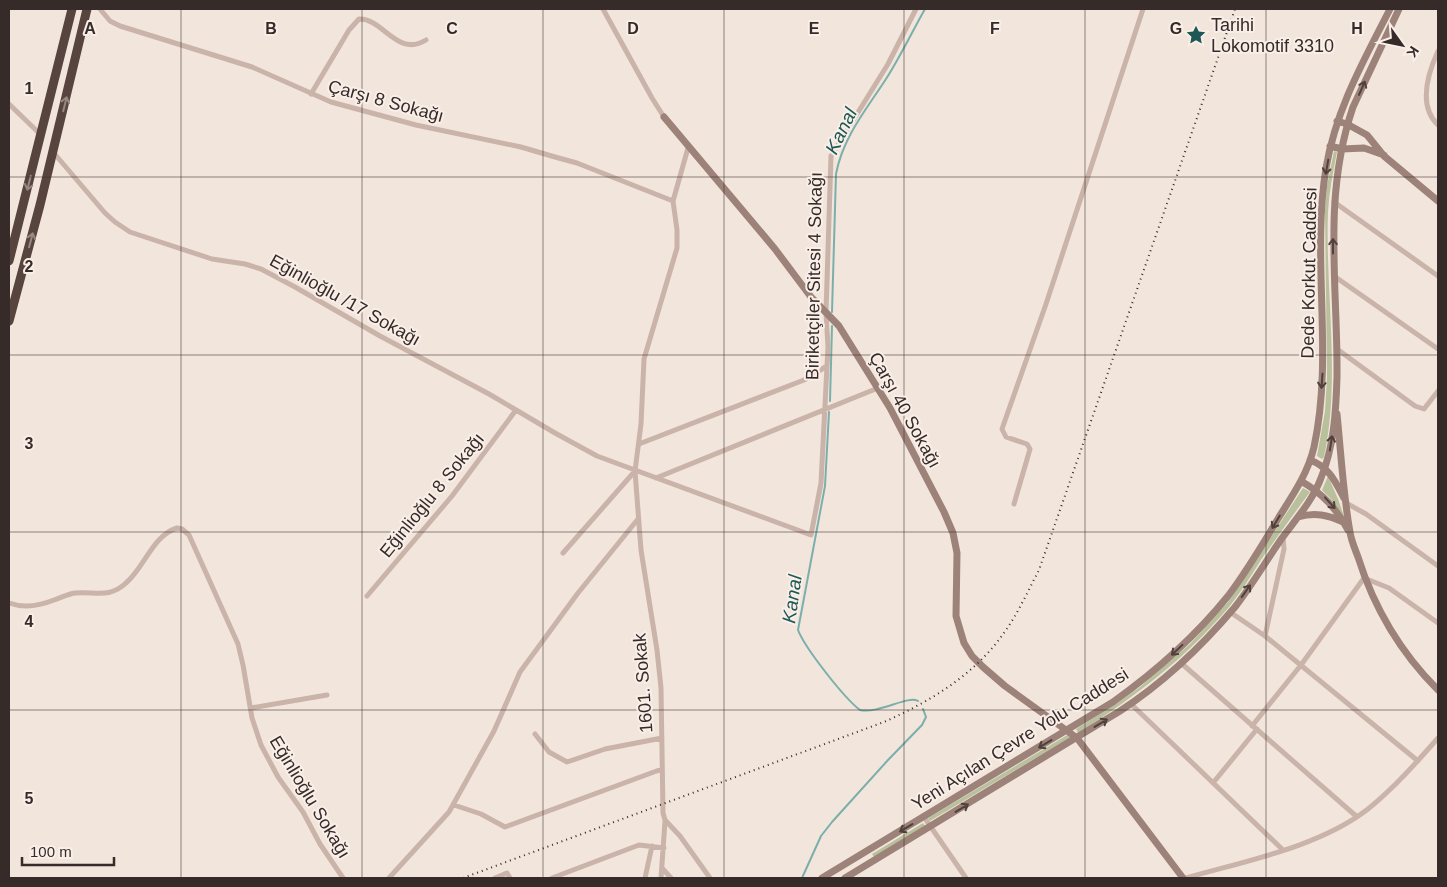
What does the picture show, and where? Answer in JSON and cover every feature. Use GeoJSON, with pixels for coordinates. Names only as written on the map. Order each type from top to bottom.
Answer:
{"type":"FeatureCollection","features":[{"type":"Feature","properties":{"kind":"highway"},"geometry":{"type":"LineString","coordinates":[[9,261],[72,9]]}},
{"type":"Feature","properties":{"kind":"highway"},"geometry":{"type":"LineString","coordinates":[[9,321],[54,152],[87,9]]}},
{"type":"Feature","properties":{"kind":"main road","name":"Dede Korkut Caddesi"},"geometry":{"type":"LineString","coordinates":[[1390,9],[1352,82],[1337,121],[1330,146],[1322,211],[1323,356],[1321,391],[1310,460],[1301,481],[1328,500],[1344,522],[1350,534],[1364,578],[1383,618],[1418,669],[1438,690]]}},
{"type":"Feature","properties":{"kind":"main road","name":"Dede Korkut Caddesi"},"geometry":{"type":"LineString","coordinates":[[1316,490],[1325,468],[1331,443],[1336,397],[1337,349],[1333,276],[1334,202],[1342,149],[1347,124],[1362,87],[1399,9]]}},
{"type":"Feature","properties":{"kind":"main road","name":"Çarşı 40 Sokağı"},"geometry":{"type":"LineString","coordinates":[[664,117],[688,148],[775,249],[811,297],[842,330],[878,388],[944,512],[953,533],[957,553],[956,616],[964,644],[972,656],[986,671],[1077,738],[1185,878]]}},
{"type":"Feature","properties":{"kind":"main road"},"geometry":{"type":"LineString","coordinates":[[1337,121],[1347,124],[1367,135],[1384,156],[1438,201]]}},
{"type":"Feature","properties":{"kind":"main road"},"geometry":{"type":"LineString","coordinates":[[1330,146],[1342,149],[1364,148],[1384,156]]}},
{"type":"Feature","properties":{"kind":"main road","name":"Dede Korkut Caddesi"},"geometry":{"type":"LineString","coordinates":[[1336,397],[1350,534]]}},
{"type":"Feature","properties":{"kind":"main road","name":"Dede Korkut Caddesi"},"geometry":{"type":"LineString","coordinates":[[1310,460],[1325,468],[1333,476],[1346,503]]}},
{"type":"Feature","properties":{"kind":"main road","name":"Yeni Açılan Çevre Yolu Caddesi"},"geometry":{"type":"LineString","coordinates":[[822,878],[1067,730],[1129,690],[1155,670],[1215,611],[1237,583],[1301,481]]}},
{"type":"Feature","properties":{"kind":"main road","name":"Yeni Açılan Çevre Yolu Caddesi"},"geometry":{"type":"LineString","coordinates":[[845,878],[1132,704],[1181,663],[1230,612],[1316,490]]}},
{"type":"Feature","properties":{"kind":"main road"},"geometry":{"type":"LineString","coordinates":[[1298,517],[1306,514],[1319,514],[1328,515],[1344,522]]}},
{"type":"Feature","properties":{"kind":"street","name":"Çarşı 8 Sokağı"},"geometry":{"type":"LineString","coordinates":[[100,9],[110,21],[120,26],[252,67],[331,102],[416,125],[521,147],[577,163],[673,200]]}},
{"type":"Feature","properties":{"kind":"street"},"geometry":{"type":"LineString","coordinates":[[603,9],[664,117]]}},
{"type":"Feature","properties":{"kind":"street","name":"Biriketçiler Sitesi 4 Sokağı"},"geometry":{"type":"LineString","coordinates":[[811,535],[820,494],[825,409],[831,156],[888,64],[916,9]]}},
{"type":"Feature","properties":{"kind":"street"},"geometry":{"type":"LineString","coordinates":[[1014,504],[1030,449],[1026,444],[1006,437],[1002,429],[1046,304],[1144,9]]}},
{"type":"Feature","properties":{"kind":"street"},"geometry":{"type":"LineString","coordinates":[[311,94],[350,30],[359,19],[363,18],[405,44],[417,44],[426,40]]}},
{"type":"Feature","properties":{"kind":"street"},"geometry":{"type":"LineString","coordinates":[[1438,51],[1433,63],[1426,95],[1431,118],[1438,125]]}},
{"type":"Feature","properties":{"kind":"street"},"geometry":{"type":"LineString","coordinates":[[9,104],[41,135]]}},
{"type":"Feature","properties":{"kind":"street"},"geometry":{"type":"LineString","coordinates":[[673,200],[688,148]]}},
{"type":"Feature","properties":{"kind":"street","name":"Eğinlioğlu /17 Sokağı"},"geometry":{"type":"LineString","coordinates":[[54,152],[105,213],[122,228],[138,236],[212,259],[245,264],[261,269],[592,454],[811,535]]}},
{"type":"Feature","properties":{"kind":"street","name":"1601. Sokak"},"geometry":{"type":"LineString","coordinates":[[661,878],[665,820],[662,804],[659,667],[644,569],[635,471],[639,444],[644,359],[676,248],[673,200]]}},
{"type":"Feature","properties":{"kind":"street"},"geometry":{"type":"LineString","coordinates":[[1334,202],[1438,276]]}},
{"type":"Feature","properties":{"kind":"street"},"geometry":{"type":"LineString","coordinates":[[1333,276],[1438,349]]}},
{"type":"Feature","properties":{"kind":"street"},"geometry":{"type":"LineString","coordinates":[[1337,349],[1415,406],[1424,409],[1438,391]]}},
{"type":"Feature","properties":{"kind":"street"},"geometry":{"type":"LineString","coordinates":[[639,444],[804,380],[827,366]]}},
{"type":"Feature","properties":{"kind":"street"},"geometry":{"type":"LineString","coordinates":[[656,478],[878,388]]}},
{"type":"Feature","properties":{"kind":"street","name":"Eğinlioğlu 8 Sokağı"},"geometry":{"type":"LineString","coordinates":[[367,596],[452,496],[516,410]]}},
{"type":"Feature","properties":{"kind":"street"},"geometry":{"type":"LineString","coordinates":[[563,553],[635,471]]}},
{"type":"Feature","properties":{"kind":"street"},"geometry":{"type":"LineString","coordinates":[[1346,503],[1366,514],[1438,566]]}},
{"type":"Feature","properties":{"kind":"street"},"geometry":{"type":"LineString","coordinates":[[389,878],[442,821],[454,805],[494,732],[520,672],[578,593],[638,519]]}},
{"type":"Feature","properties":{"kind":"street","name":"Eğinlioğlu Sokağı"},"geometry":{"type":"LineString","coordinates":[[9,603],[33,606],[76,592],[99,594],[118,589],[127,583],[159,540],[172,530],[182,529],[189,535],[238,644],[251,708],[261,745],[278,777],[303,812],[318,840],[343,878]]}},
{"type":"Feature","properties":{"kind":"street"},"geometry":{"type":"LineString","coordinates":[[1265,636],[1284,549],[1283,537]]}},
{"type":"Feature","properties":{"kind":"street"},"geometry":{"type":"LineString","coordinates":[[1213,783],[1364,578],[1389,588],[1438,624]]}},
{"type":"Feature","properties":{"kind":"street"},"geometry":{"type":"LineString","coordinates":[[1230,612],[1265,636],[1418,761]]}},
{"type":"Feature","properties":{"kind":"street"},"geometry":{"type":"LineString","coordinates":[[1181,663],[1356,816]]}},
{"type":"Feature","properties":{"kind":"street"},"geometry":{"type":"LineString","coordinates":[[251,708],[327,695]]}},
{"type":"Feature","properties":{"kind":"street"},"geometry":{"type":"LineString","coordinates":[[1132,704],[1282,850]]}},
{"type":"Feature","properties":{"kind":"street"},"geometry":{"type":"LineString","coordinates":[[535,734],[549,752],[568,762],[605,749],[662,738]]}},
{"type":"Feature","properties":{"kind":"street"},"geometry":{"type":"LineString","coordinates":[[1185,878],[1319,838],[1366,810],[1418,761],[1438,738]]}},
{"type":"Feature","properties":{"kind":"street"},"geometry":{"type":"LineString","coordinates":[[454,805],[481,814],[505,827],[662,769]]}},
{"type":"Feature","properties":{"kind":"street"},"geometry":{"type":"LineString","coordinates":[[924,817],[966,878]]}},
{"type":"Feature","properties":{"kind":"street"},"geometry":{"type":"LineString","coordinates":[[665,820],[680,836],[710,878]]}},
{"type":"Feature","properties":{"kind":"street"},"geometry":{"type":"LineString","coordinates":[[552,878],[639,845],[664,848]]}},
{"type":"Feature","properties":{"kind":"street"},"geometry":{"type":"LineString","coordinates":[[644,878],[652,846]]}},
{"type":"Feature","properties":{"kind":"street"},"geometry":{"type":"LineString","coordinates":[[662,868],[671,878]]}},
{"type":"Feature","properties":{"kind":"street"},"geometry":{"type":"LineString","coordinates":[[495,878],[508,876]]}},
{"type":"Feature","properties":{"kind":"green space"},"geometry":{"type":"Polygon","coordinates":[[[1334,151],[1337,152],[1328,212],[1331,396],[1329,427],[1324,457],[1322,459],[1317,456],[1325,411],[1327,378],[1325,211],[1327,186],[1334,151]]]}},
{"type":"Feature","properties":{"kind":"green space"},"geometry":{"type":"Polygon","coordinates":[[[1328,476],[1338,499],[1345,519],[1322,490],[1328,476]]]}},
{"type":"Feature","properties":{"kind":"green space"},"geometry":{"type":"Polygon","coordinates":[[[1303,488],[1310,492],[1261,560],[1238,596],[1212,626],[1195,644],[1158,676],[1120,705],[1078,733],[1076,729],[1140,687],[1190,644],[1229,601],[1303,488]]]}},
{"type":"Feature","properties":{"kind":"green space"},"geometry":{"type":"Polygon","coordinates":[[[1069,734],[1071,737],[930,821],[928,818],[1069,734]]]}},
{"type":"Feature","properties":{"kind":"green space"},"geometry":{"type":"Polygon","coordinates":[[[923,823],[925,826],[874,857],[872,854],[923,823]]]}},
{"type":"Feature","properties":{"kind":"waterway","name":"Kanal"},"geometry":{"type":"LineString","coordinates":[[832,312],[836,174],[839,161],[856,124],[891,71],[925,9]]}},
{"type":"Feature","properties":{"kind":"waterway","name":"Kanal"},"geometry":{"type":"LineString","coordinates":[[830,401],[832,326]]}},
{"type":"Feature","properties":{"kind":"waterway","name":"Kanal"},"geometry":{"type":"LineString","coordinates":[[829,412],[825,486],[798,630],[808,648],[826,672],[860,710],[868,711],[907,700],[918,701]]}},
{"type":"Feature","properties":{"kind":"waterway","name":"Kanal"},"geometry":{"type":"LineString","coordinates":[[802,878],[821,836],[888,760],[922,725],[926,717],[923,709]]}},
{"type":"Feature","properties":{"kind":"railway"},"geometry":{"type":"LineString","coordinates":[[463,878],[884,722],[920,704],[953,684],[983,658],[1008,627],[1039,570],[1235,9]]}},
{"type":"Feature","properties":{"kind":"place","name":"Tarihi Lokomotif 3310"},"geometry":{"type":"Point","coordinates":[1196,35]}}]}
